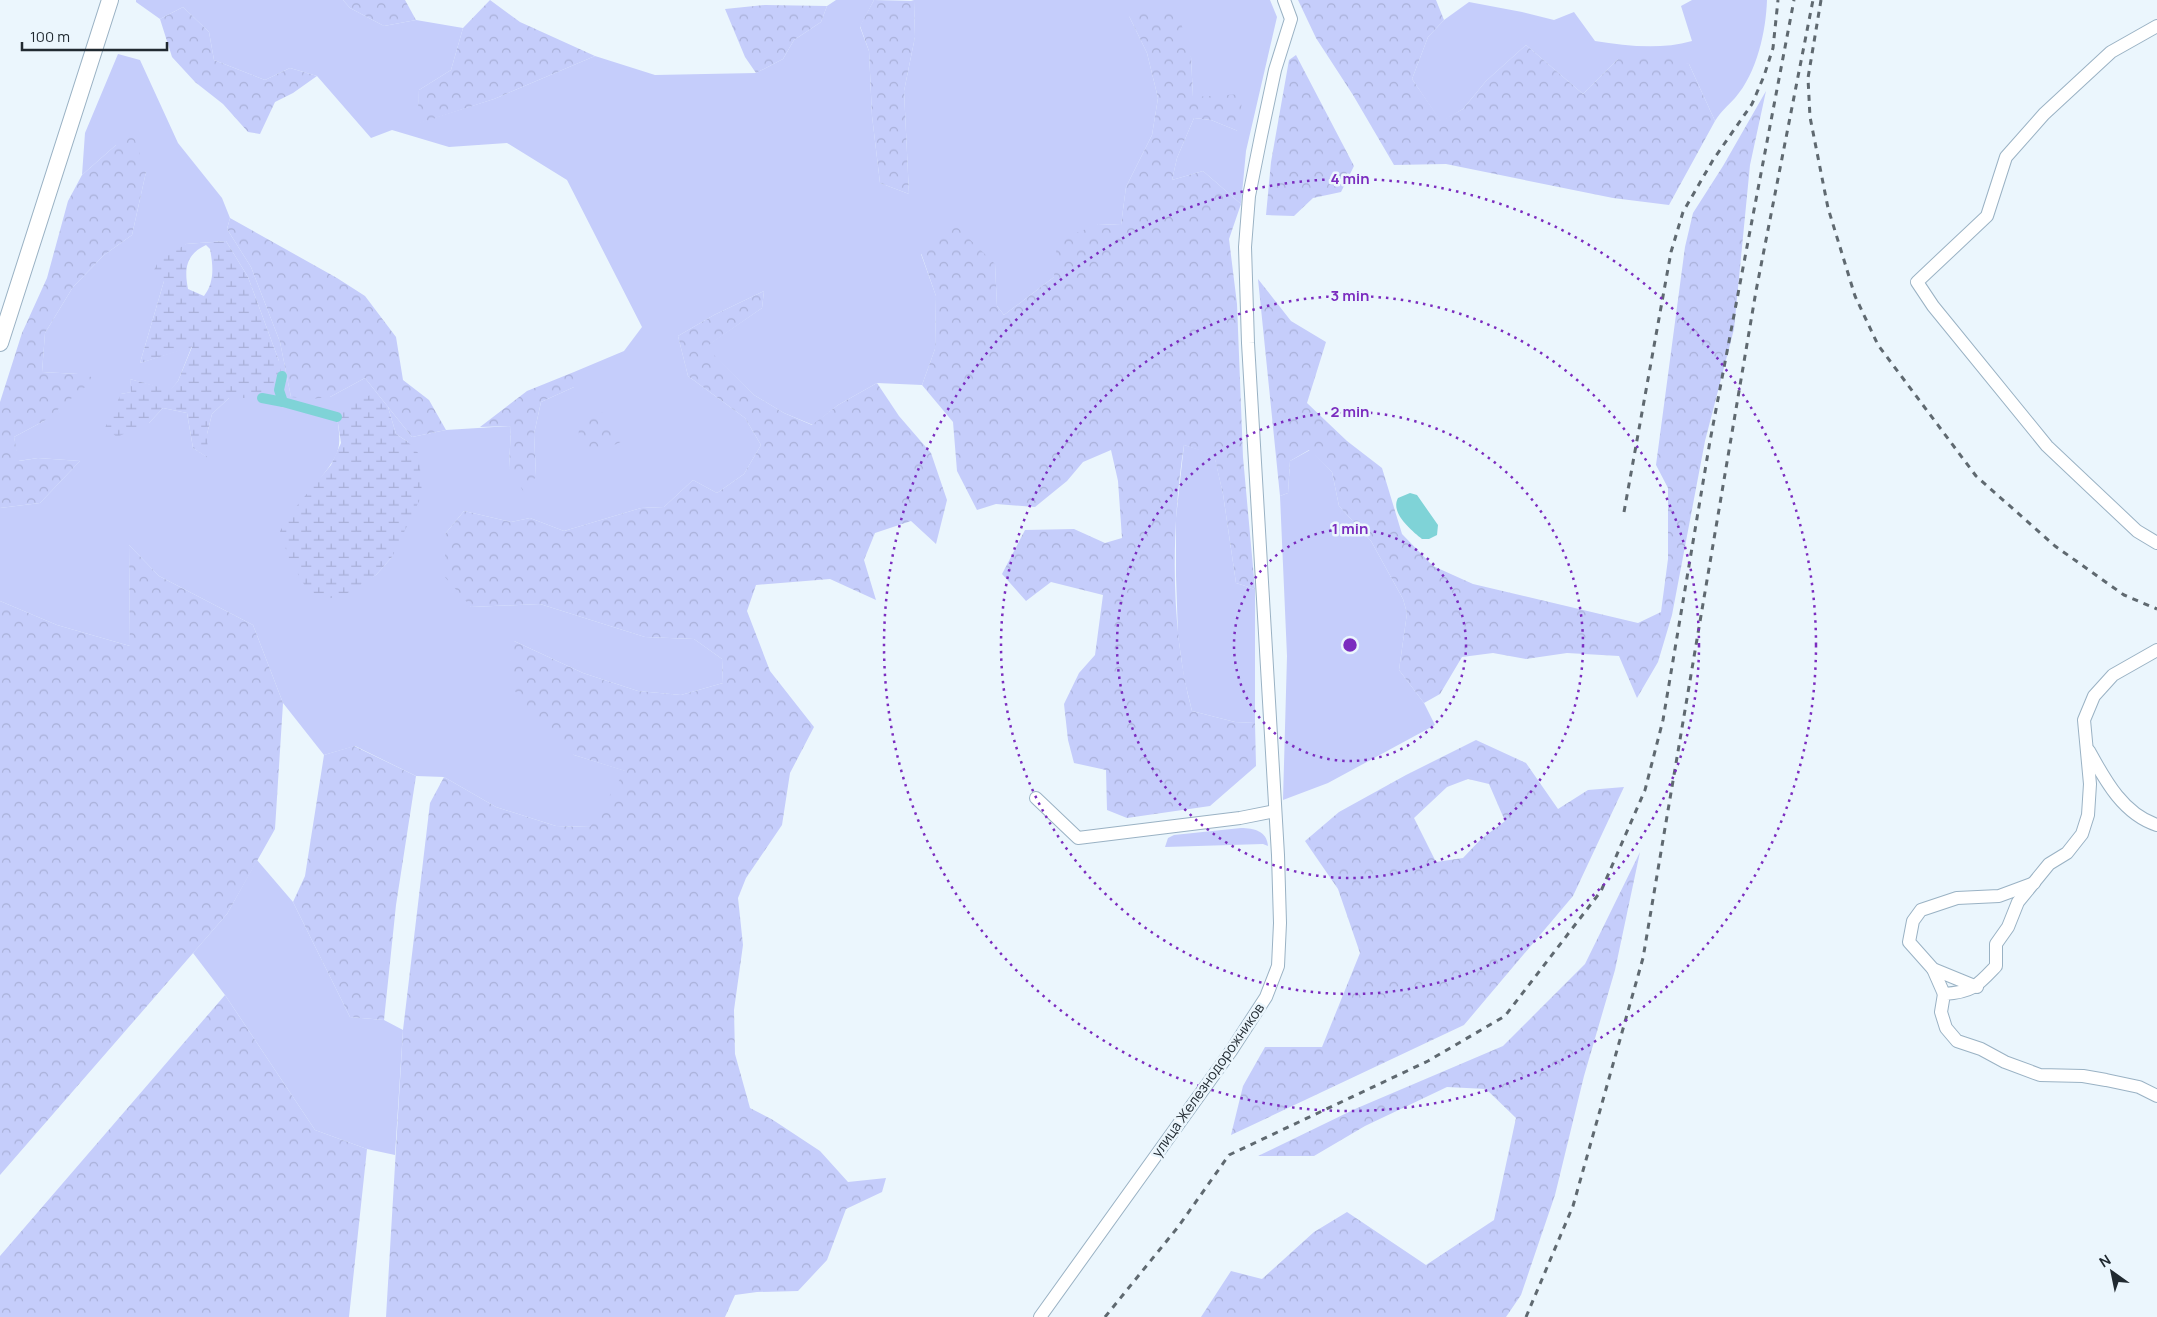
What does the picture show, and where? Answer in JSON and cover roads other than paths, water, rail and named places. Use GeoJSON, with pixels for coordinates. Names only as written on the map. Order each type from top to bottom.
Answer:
{"type":"FeatureCollection","features":[{"type":"Feature","properties":{"kind":"main road"},"geometry":{"type":"LineString","coordinates":[[0,343],[110,0]]}},
{"type":"Feature","properties":{"kind":"street","name":"улица Железнодорожников"},"geometry":{"type":"LineString","coordinates":[[1040,1317],[1231,1050],[1266,997],[1278,966],[1280,923],[1275,811],[1250,372],[1245,247],[1249,196],[1259,144],[1275,70],[1291,19],[1284,0]]}},
{"type":"Feature","properties":{"kind":"street"},"geometry":{"type":"LineString","coordinates":[[2157,26],[2110,52],[2044,114],[2006,157],[1987,216],[1917,282],[1933,306],[2047,446],[2137,531],[2157,543]]}},
{"type":"Feature","properties":{"kind":"street"},"geometry":{"type":"LineString","coordinates":[[1944,994],[1960,993],[1977,987],[1996,966],[1996,944],[2008,927],[2018,902],[2036,883],[2049,864],[2067,853],[2082,834],[2088,815],[2090,784],[2084,742],[2084,720],[2094,696],[2113,675],[2157,650]]}},
{"type":"Feature","properties":{"kind":"street"},"geometry":{"type":"LineString","coordinates":[[2084,742],[2114,795],[2147,822],[2157,825]]}},
{"type":"Feature","properties":{"kind":"street"},"geometry":{"type":"LineString","coordinates":[[1036,798],[1078,838],[1240,818],[1275,811]]}},
{"type":"Feature","properties":{"kind":"street"},"geometry":{"type":"LineString","coordinates":[[2036,883],[1999,896],[1956,898],[1921,910],[1913,921],[1909,942],[1933,968],[1944,994],[1941,1012],[1946,1028],[1957,1041],[1981,1049],[2005,1062],[2040,1075],[2083,1076],[2106,1080],[2140,1087],[2157,1096]]}},
{"type":"Feature","properties":{"kind":"street"},"geometry":{"type":"LineString","coordinates":[[1933,968],[1977,987]]}},
{"type":"Feature","properties":{"kind":"waterway"},"geometry":{"type":"LineString","coordinates":[[282,376],[279,390],[283,402],[337,417]]}},
{"type":"Feature","properties":{"kind":"waterway"},"geometry":{"type":"LineString","coordinates":[[262,398],[283,402]]}},
{"type":"Feature","properties":{"kind":"railway"},"geometry":{"type":"LineString","coordinates":[[1624,512],[1671,252],[1683,212],[1713,160],[1752,104],[1773,48],[1778,0]]}},
{"type":"Feature","properties":{"kind":"railway"},"geometry":{"type":"LineString","coordinates":[[1105,1317],[1178,1227],[1229,1155],[1428,1061],[1505,1016],[1601,891],[1645,790],[1663,720],[1710,441],[1794,0]]}},
{"type":"Feature","properties":{"kind":"railway"},"geometry":{"type":"LineString","coordinates":[[1526,1317],[1573,1206],[1643,958],[1756,291],[1813,0]]}},
{"type":"Feature","properties":{"kind":"railway"},"geometry":{"type":"LineString","coordinates":[[1821,0],[1808,78],[1810,117],[1828,208],[1855,296],[1878,345],[1976,476],[2055,546],[2124,595],[2157,609]]}}]}
